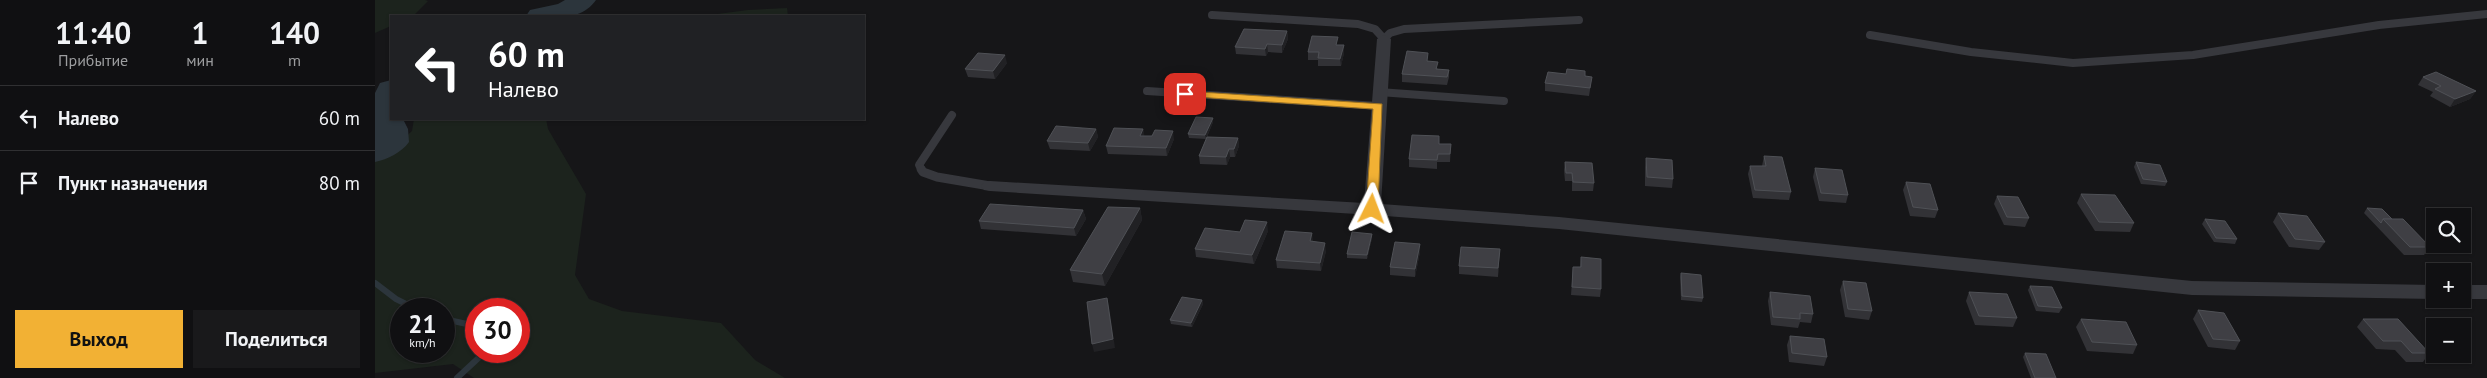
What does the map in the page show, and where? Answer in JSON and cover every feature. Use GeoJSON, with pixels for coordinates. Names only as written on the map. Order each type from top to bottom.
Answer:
{"type":"FeatureCollection","features":[{"type":"Feature","properties":{"kind":"street"},"geometry":{"type":"LineString","coordinates":[[1372,209],[1384,39]]}},
{"type":"Feature","properties":{"kind":"street"},"geometry":{"type":"LineString","coordinates":[[990,186],[1372,209],[1559,223],[2192,288],[2426,292]]}},
{"type":"Feature","properties":{"kind":"street"},"geometry":{"type":"LineString","coordinates":[[2471,292],[2487,292]]}},
{"type":"Feature","properties":{"kind":"lane"},"geometry":{"type":"LineString","coordinates":[[1870,35],[1980,53],[2073,63],[2193,54],[2379,25],[2487,14]]}},
{"type":"Feature","properties":{"kind":"lane"},"geometry":{"type":"LineString","coordinates":[[1212,15],[1353,22],[1369,25],[1377,29],[1384,39],[1391,33],[1403,29],[1579,20]]}},
{"type":"Feature","properties":{"kind":"lane"},"geometry":{"type":"LineString","coordinates":[[1147,91],[1379,99],[1504,101]]}},
{"type":"Feature","properties":{"kind":"lane"},"geometry":{"type":"LineString","coordinates":[[952,115],[928,148],[919,165],[923,172],[937,177],[990,186]]}},
{"type":"Feature","properties":{"kind":"shaded area"},"geometry":{"type":"Polygon","coordinates":[[[375,0],[428,1],[414,15],[390,15],[390,26],[375,33],[375,0]]]}},
{"type":"Feature","properties":{"kind":"shaded area"},"geometry":{"type":"Polygon","coordinates":[[[787,8],[788,15],[710,15],[748,10],[787,8]]]}},
{"type":"Feature","properties":{"kind":"shaded area"},"geometry":{"type":"Polygon","coordinates":[[[414,120],[546,120],[548,129],[586,194],[575,275],[589,299],[622,311],[721,323],[755,360],[785,378],[474,378],[453,364],[375,373],[375,157],[389,152],[412,131],[414,120]]]}},
{"type":"Feature","properties":{"kind":"building"},"geometry":{"type":"Polygon","coordinates":[[[1244,29],[1287,31],[1282,45],[1267,44],[1265,49],[1235,47],[1244,29]]]}},
{"type":"Feature","properties":{"kind":"building"},"geometry":{"type":"Polygon","coordinates":[[[1312,36],[1338,37],[1336,45],[1344,45],[1340,59],[1318,58],[1319,52],[1308,52],[1312,36]]]}},
{"type":"Feature","properties":{"kind":"building"},"geometry":{"type":"Polygon","coordinates":[[[1407,51],[1428,53],[1427,61],[1438,62],[1436,69],[1449,70],[1447,77],[1402,74],[1407,51]]]}},
{"type":"Feature","properties":{"kind":"building"},"geometry":{"type":"Polygon","coordinates":[[[978,53],[1005,55],[993,71],[965,69],[978,53]]]}},
{"type":"Feature","properties":{"kind":"building"},"geometry":{"type":"Polygon","coordinates":[[[1567,69],[1585,71],[1585,76],[1592,77],[1590,88],[1545,83],[1548,72],[1566,74],[1567,69]]]}},
{"type":"Feature","properties":{"kind":"building"},"geometry":{"type":"Polygon","coordinates":[[[2436,72],[2476,91],[2455,99],[2435,89],[2441,86],[2423,77],[2436,72]]]}},
{"type":"Feature","properties":{"kind":"building"},"geometry":{"type":"Polygon","coordinates":[[[1196,117],[1213,118],[1205,135],[1188,134],[1196,117]]]}},
{"type":"Feature","properties":{"kind":"building"},"geometry":{"type":"Polygon","coordinates":[[[1056,126],[1096,129],[1088,143],[1047,141],[1056,126]]]}},
{"type":"Feature","properties":{"kind":"building"},"geometry":{"type":"Polygon","coordinates":[[[1114,128],[1143,129],[1140,136],[1152,136],[1155,130],[1173,131],[1166,148],[1106,146],[1114,128]]]}},
{"type":"Feature","properties":{"kind":"building"},"geometry":{"type":"Polygon","coordinates":[[[1412,135],[1439,136],[1439,144],[1451,144],[1450,154],[1438,154],[1437,160],[1409,159],[1412,135]]]}},
{"type":"Feature","properties":{"kind":"building"},"geometry":{"type":"Polygon","coordinates":[[[1207,137],[1238,138],[1234,149],[1229,149],[1226,157],[1199,156],[1207,137]]]}},
{"type":"Feature","properties":{"kind":"building"},"geometry":{"type":"Polygon","coordinates":[[[1764,156],[1782,157],[1791,192],[1755,190],[1750,166],[1766,166],[1764,156]]]}},
{"type":"Feature","properties":{"kind":"building"},"geometry":{"type":"Polygon","coordinates":[[[1646,158],[1672,160],[1673,179],[1647,177],[1646,158]]]}},
{"type":"Feature","properties":{"kind":"building"},"geometry":{"type":"Polygon","coordinates":[[[1565,162],[1592,163],[1594,183],[1573,182],[1572,173],[1566,173],[1565,162]]]}},
{"type":"Feature","properties":{"kind":"building"},"geometry":{"type":"Polygon","coordinates":[[[2136,162],[2160,165],[2167,182],[2143,179],[2136,162]]]}},
{"type":"Feature","properties":{"kind":"building"},"geometry":{"type":"Polygon","coordinates":[[[1815,168],[1842,170],[1848,195],[1821,193],[1815,168]]]}},
{"type":"Feature","properties":{"kind":"building"},"geometry":{"type":"Polygon","coordinates":[[[1906,182],[1930,184],[1938,210],[1913,207],[1906,182]]]}},
{"type":"Feature","properties":{"kind":"building"},"geometry":{"type":"Polygon","coordinates":[[[2081,194],[2115,195],[2134,223],[2099,222],[2081,194]]]}},
{"type":"Feature","properties":{"kind":"building"},"geometry":{"type":"Polygon","coordinates":[[[1997,196],[2018,197],[2029,218],[2007,217],[1997,196]]]}},
{"type":"Feature","properties":{"kind":"building"},"geometry":{"type":"Polygon","coordinates":[[[990,204],[1083,210],[1074,228],[979,221],[990,204]]]}},
{"type":"Feature","properties":{"kind":"building"},"geometry":{"type":"Polygon","coordinates":[[[1108,207],[1140,208],[1102,274],[1070,270],[1108,207]]]}},
{"type":"Feature","properties":{"kind":"building"},"geometry":{"type":"Polygon","coordinates":[[[2367,208],[2382,209],[2392,219],[2383,219],[2381,223],[2367,208]]]}},
{"type":"Feature","properties":{"kind":"building"},"geometry":{"type":"Polygon","coordinates":[[[2278,213],[2307,216],[2325,242],[2295,239],[2278,213]]]}},
{"type":"Feature","properties":{"kind":"building"},"geometry":{"type":"Polygon","coordinates":[[[2205,219],[2225,221],[2237,239],[2216,238],[2205,219]]]}},
{"type":"Feature","properties":{"kind":"building"},"geometry":{"type":"Polygon","coordinates":[[[2383,219],[2403,219],[2426,243],[2426,247],[2410,247],[2383,219]]]}},
{"type":"Feature","properties":{"kind":"building"},"geometry":{"type":"Polygon","coordinates":[[[1245,220],[1267,222],[1252,255],[1195,249],[1205,228],[1240,232],[1245,220]]]}},
{"type":"Feature","properties":{"kind":"building"},"geometry":{"type":"Polygon","coordinates":[[[1285,231],[1312,233],[1310,241],[1325,243],[1320,263],[1276,260],[1285,231]]]}},
{"type":"Feature","properties":{"kind":"building"},"geometry":{"type":"Polygon","coordinates":[[[1352,232],[1372,234],[1367,255],[1347,254],[1352,232]]]}},
{"type":"Feature","properties":{"kind":"building"},"geometry":{"type":"Polygon","coordinates":[[[1395,242],[1420,244],[1415,269],[1390,267],[1395,242]]]}},
{"type":"Feature","properties":{"kind":"building"},"geometry":{"type":"Polygon","coordinates":[[[1461,247],[1500,249],[1498,268],[1459,266],[1461,247]]]}},
{"type":"Feature","properties":{"kind":"building"},"geometry":{"type":"Polygon","coordinates":[[[1581,257],[1601,259],[1601,289],[1572,287],[1573,267],[1581,267],[1581,257]]]}},
{"type":"Feature","properties":{"kind":"building"},"geometry":{"type":"Polygon","coordinates":[[[1681,273],[1701,275],[1703,298],[1682,296],[1681,273]]]}},
{"type":"Feature","properties":{"kind":"building"},"geometry":{"type":"Polygon","coordinates":[[[1843,281],[1866,283],[1872,311],[1848,309],[1843,281]]]}},
{"type":"Feature","properties":{"kind":"building"},"geometry":{"type":"Polygon","coordinates":[[[2030,286],[2052,287],[2062,308],[2038,306],[2030,286]]]}},
{"type":"Feature","properties":{"kind":"building"},"geometry":{"type":"Polygon","coordinates":[[[1770,292],[1810,296],[1813,314],[1800,313],[1800,319],[1773,317],[1770,292]]]}},
{"type":"Feature","properties":{"kind":"building"},"geometry":{"type":"Polygon","coordinates":[[[1969,292],[2007,294],[2017,318],[1979,316],[1969,292]]]}},
{"type":"Feature","properties":{"kind":"building"},"geometry":{"type":"Polygon","coordinates":[[[1182,297],[1202,300],[1191,323],[1170,320],[1182,297]]]}},
{"type":"Feature","properties":{"kind":"building"},"geometry":{"type":"Polygon","coordinates":[[[1107,298],[1113,339],[1092,344],[1087,302],[1107,298]]]}},
{"type":"Feature","properties":{"kind":"building"},"geometry":{"type":"Polygon","coordinates":[[[2198,310],[2224,313],[2240,341],[2213,339],[2198,310]]]}},
{"type":"Feature","properties":{"kind":"building"},"geometry":{"type":"Polygon","coordinates":[[[2081,319],[2126,322],[2137,345],[2092,342],[2081,319]]]}},
{"type":"Feature","properties":{"kind":"building"},"geometry":{"type":"Polygon","coordinates":[[[2363,319],[2398,319],[2426,350],[2426,353],[2412,353],[2401,341],[2383,341],[2363,319]]]}},
{"type":"Feature","properties":{"kind":"building"},"geometry":{"type":"Polygon","coordinates":[[[1790,336],[1824,339],[1827,357],[1792,353],[1790,336]]]}},
{"type":"Feature","properties":{"kind":"building"},"geometry":{"type":"Polygon","coordinates":[[[2025,353],[2046,354],[2056,378],[2035,378],[2025,353]]]}},
{"type":"Feature","properties":{"kind":"waterway"},"geometry":{"type":"LineString","coordinates":[[545,15],[566,11],[583,0]]}},
{"type":"Feature","properties":{"kind":"waterway"},"geometry":{"type":"LineString","coordinates":[[375,152],[393,142],[392,129],[386,115],[390,94]]}},
{"type":"Feature","properties":{"kind":"waterway"},"geometry":{"type":"LineString","coordinates":[[375,283],[395,298]]}},
{"type":"Feature","properties":{"kind":"waterway"},"geometry":{"type":"LineString","coordinates":[[455,321],[465,324]]}},
{"type":"Feature","properties":{"kind":"waterway"},"geometry":{"type":"LineString","coordinates":[[457,378],[473,363]]}},
{"type":"Feature","properties":{"kind":"route"},"geometry":{"type":"LineString","coordinates":[[1185,94],[1378,106],[1372,209]]}}]}
